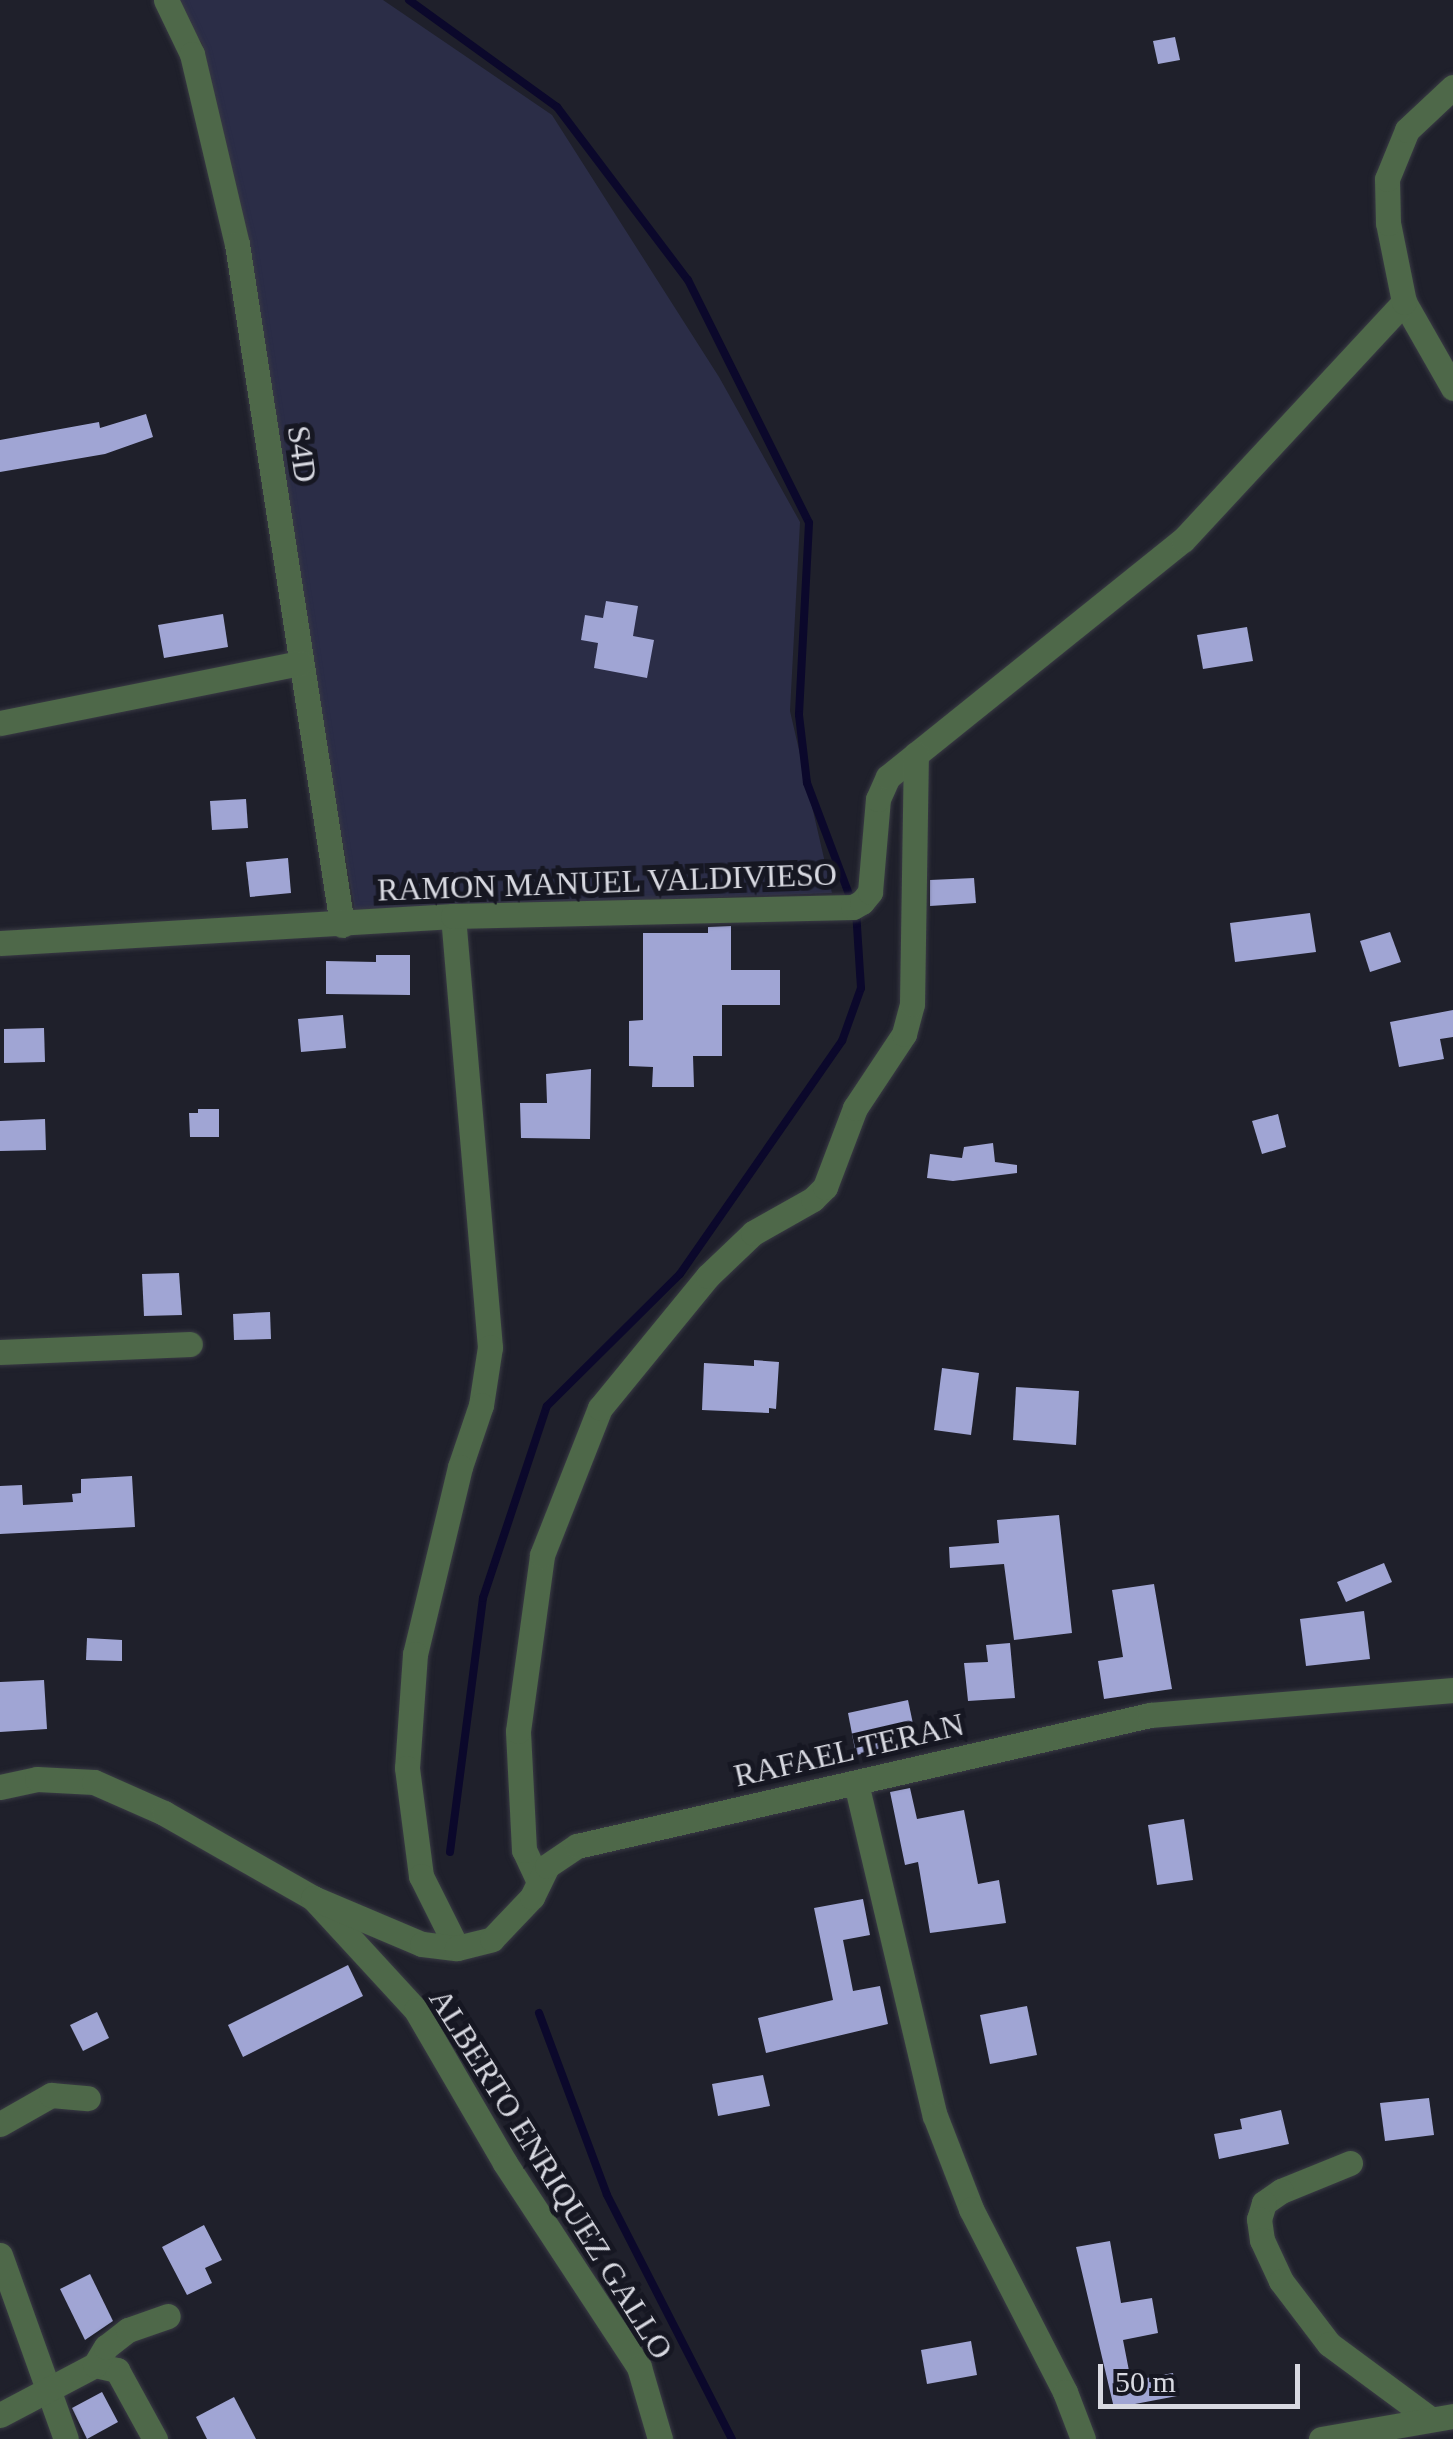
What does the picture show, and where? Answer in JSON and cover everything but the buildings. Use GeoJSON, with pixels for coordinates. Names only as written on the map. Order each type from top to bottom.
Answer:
{"type":"FeatureCollection","features":[{"type":"Feature","properties":{"kind":"street","name":"S4D"},"geometry":{"type":"LineString","coordinates":[[166,0],[192,54],[238,244],[342,925]]}},
{"type":"Feature","properties":{"kind":"street"},"geometry":{"type":"LineString","coordinates":[[1453,87],[1408,130],[1387,178],[1388,224],[1404,302],[1453,388]]}},
{"type":"Feature","properties":{"kind":"street","name":"RAMON MANUEL VALDIVIESO"},"geometry":{"type":"LineString","coordinates":[[0,944],[453,916],[853,907],[870,892],[882,788],[916,754],[1183,540],[1404,302]]}},
{"type":"Feature","properties":{"kind":"street"},"geometry":{"type":"LineString","coordinates":[[0,723],[300,663]]}},
{"type":"Feature","properties":{"kind":"street"},"geometry":{"type":"LineString","coordinates":[[539,1882],[524,1850],[518,1731],[542,1554],[600,1408],[708,1276],[753,1233],[813,1199],[824,1186],[855,1108],[904,1034],[912,1004],[916,754]]}},
{"type":"Feature","properties":{"kind":"street"},"geometry":{"type":"LineString","coordinates":[[453,916],[482,1294],[490,1347],[481,1406],[460,1467],[415,1654],[407,1768],[421,1876],[456,1948]]}},
{"type":"Feature","properties":{"kind":"street"},"geometry":{"type":"LineString","coordinates":[[0,1352],[190,1344]]}},
{"type":"Feature","properties":{"kind":"street","name":"RAFAEL TERAN"},"geometry":{"type":"LineString","coordinates":[[456,1948],[492,1939],[532,1897],[547,1866],[577,1846],[1150,1715],[1453,1690]]}},
{"type":"Feature","properties":{"kind":"street","name":"ALBERTO ENRIQUEZ GALLO"},"geometry":{"type":"LineString","coordinates":[[0,1786],[37,1779],[94,1782],[164,1813],[313,1898],[416,2010],[564,2257],[639,2367],[660,2439]]}},
{"type":"Feature","properties":{"kind":"street"},"geometry":{"type":"LineString","coordinates":[[856,1782],[935,2116],[971,2209],[1065,2392],[1083,2439]]}},
{"type":"Feature","properties":{"kind":"street"},"geometry":{"type":"LineString","coordinates":[[313,1898],[422,1944],[456,1948]]}},
{"type":"Feature","properties":{"kind":"street"},"geometry":{"type":"LineString","coordinates":[[0,2124],[51,2095],[88,2098]]}},
{"type":"Feature","properties":{"kind":"street"},"geometry":{"type":"LineString","coordinates":[[1350,2164],[1281,2191],[1264,2203],[1259,2219],[1262,2240],[1281,2281],[1329,2344],[1441,2417]]}},
{"type":"Feature","properties":{"kind":"street"},"geometry":{"type":"LineString","coordinates":[[0,2255],[44,2388],[66,2439]]}},
{"type":"Feature","properties":{"kind":"street"},"geometry":{"type":"LineString","coordinates":[[0,2414],[95,2365],[106,2347],[128,2330],[168,2316]]}},
{"type":"Feature","properties":{"kind":"street"},"geometry":{"type":"LineString","coordinates":[[95,2365],[117,2370],[155,2439]]}},
{"type":"Feature","properties":{"kind":"street"},"geometry":{"type":"LineString","coordinates":[[1320,2439],[1441,2417]]}},
{"type":"Feature","properties":{"kind":"shaded area"},"geometry":{"type":"Polygon","coordinates":[[[167,0],[383,0],[552,115],[719,377],[800,522],[790,711],[832,893],[355,911],[202,43],[167,0]]]}},
{"type":"Feature","properties":{"kind":"waterway"},"geometry":{"type":"LineString","coordinates":[[409,0],[557,107],[688,280],[809,523],[799,715],[807,783],[852,902]]}},
{"type":"Feature","properties":{"kind":"waterway"},"geometry":{"type":"LineString","coordinates":[[450,1852],[483,1598],[547,1406],[680,1274],[842,1041],[861,988],[856,911]]}},
{"type":"Feature","properties":{"kind":"waterway"},"geometry":{"type":"LineString","coordinates":[[539,2013],[607,2195],[732,2439]]}}]}
